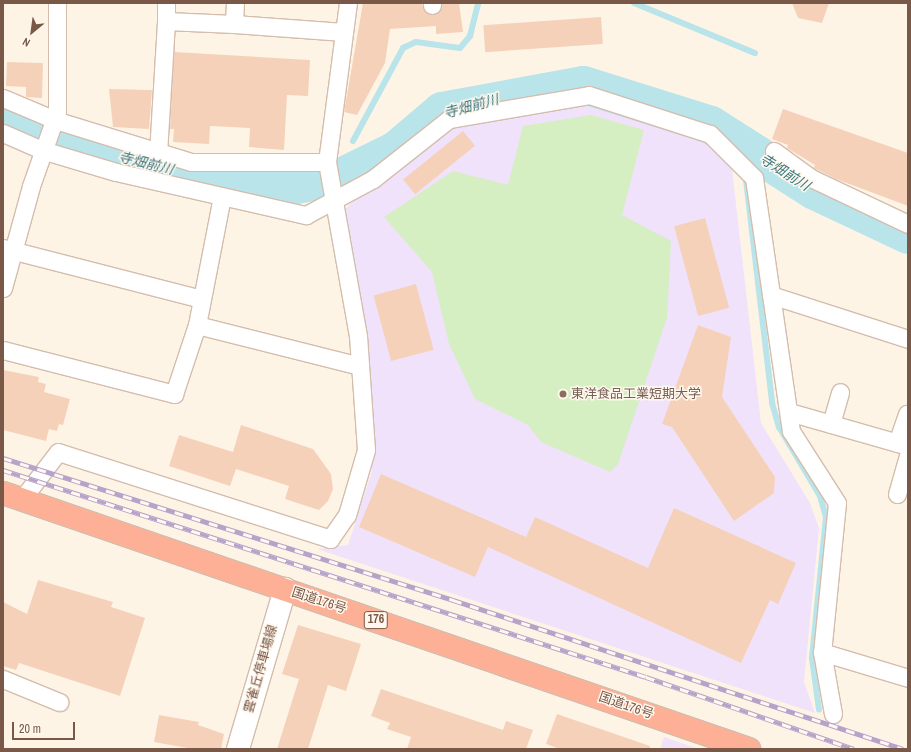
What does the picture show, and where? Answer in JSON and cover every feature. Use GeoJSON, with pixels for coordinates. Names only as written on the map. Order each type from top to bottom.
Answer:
{"type":"FeatureCollection","features":[{"type":"Feature","properties":{"kind":"highway","name":"国道176号"},"geometry":{"type":"LineString","coordinates":[[13,496],[749,749]]}},
{"type":"Feature","properties":{"kind":"main road","name":"雲雀丘停車場線"},"geometry":{"type":"LineString","coordinates":[[238,749],[285,589]]}},
{"type":"Feature","properties":{"kind":"street"},"geometry":{"type":"LineString","coordinates":[[3,288],[8,249],[54,121],[57,3]]}},
{"type":"Feature","properties":{"kind":"street"},"geometry":{"type":"LineString","coordinates":[[158,153],[166,3]]}},
{"type":"Feature","properties":{"kind":"street"},"geometry":{"type":"LineString","coordinates":[[234,3],[234,24]]}},
{"type":"Feature","properties":{"kind":"street"},"geometry":{"type":"LineString","coordinates":[[13,496],[58,452],[330,539],[347,515],[366,450],[360,366],[328,166],[348,3]]}},
{"type":"Feature","properties":{"kind":"street"},"geometry":{"type":"LineString","coordinates":[[166,21],[344,32]]}},
{"type":"Feature","properties":{"kind":"street"},"geometry":{"type":"LineString","coordinates":[[3,133],[44,149],[116,172],[306,215],[332,193],[373,179],[449,119],[589,95],[710,134],[754,178],[790,412],[791,431],[837,503],[822,652],[833,714]]}},
{"type":"Feature","properties":{"kind":"street"},"geometry":{"type":"LineString","coordinates":[[3,98],[54,121],[191,162],[328,166]]}},
{"type":"Feature","properties":{"kind":"street"},"geometry":{"type":"LineString","coordinates":[[774,150],[811,178],[908,224]]}},
{"type":"Feature","properties":{"kind":"street"},"geometry":{"type":"LineString","coordinates":[[3,350],[174,394],[197,325],[222,196]]}},
{"type":"Feature","properties":{"kind":"street"},"geometry":{"type":"LineString","coordinates":[[8,249],[202,299]]}},
{"type":"Feature","properties":{"kind":"street"},"geometry":{"type":"LineString","coordinates":[[771,295],[908,339]]}},
{"type":"Feature","properties":{"kind":"street"},"geometry":{"type":"LineString","coordinates":[[197,325],[360,366]]}},
{"type":"Feature","properties":{"kind":"street"},"geometry":{"type":"LineString","coordinates":[[831,424],[840,392]]}},
{"type":"Feature","properties":{"kind":"street"},"geometry":{"type":"LineString","coordinates":[[790,412],[903,444],[907,414]]}},
{"type":"Feature","properties":{"kind":"street"},"geometry":{"type":"LineString","coordinates":[[897,494],[908,456]]}},
{"type":"Feature","properties":{"kind":"street"},"geometry":{"type":"LineString","coordinates":[[822,652],[908,678]]}},
{"type":"Feature","properties":{"kind":"street"},"geometry":{"type":"LineString","coordinates":[[3,679],[59,702]]}},
{"type":"Feature","properties":{"kind":"shaded area","name":"東洋食品工業短期大学"},"geometry":{"type":"Polygon","coordinates":[[[592,102],[706,136],[731,160],[761,423],[810,503],[819,528],[804,682],[815,713],[317,549],[348,545],[372,471],[368,364],[341,214],[359,195],[454,128],[592,102]]]}},
{"type":"Feature","properties":{"kind":"shaded area"},"geometry":{"type":"Polygon","coordinates":[[[664,737],[699,749],[660,749],[664,737]]]}},
{"type":"Feature","properties":{"kind":"green space"},"geometry":{"type":"Polygon","coordinates":[[[591,115],[644,130],[622,215],[671,241],[667,318],[618,464],[610,472],[541,442],[528,425],[475,399],[449,344],[432,272],[384,217],[453,171],[508,185],[523,126],[591,115]]]}},
{"type":"Feature","properties":{"kind":"building"},"geometry":{"type":"Polygon","coordinates":[[[363,3],[422,3],[424,10],[432,15],[440,10],[442,3],[459,3],[463,32],[436,34],[436,26],[390,29],[385,63],[357,115],[344,112],[363,3]]]}},
{"type":"Feature","properties":{"kind":"building"},"geometry":{"type":"Polygon","coordinates":[[[792,3],[829,3],[822,23],[798,18],[792,3]]]}},
{"type":"Feature","properties":{"kind":"building"},"geometry":{"type":"Polygon","coordinates":[[[601,17],[603,44],[485,52],[483,25],[601,17]]]}},
{"type":"Feature","properties":{"kind":"building"},"geometry":{"type":"Polygon","coordinates":[[[174,52],[310,60],[308,96],[287,95],[284,150],[249,147],[250,128],[210,126],[209,144],[173,142],[174,129],[170,129],[174,52]]]}},
{"type":"Feature","properties":{"kind":"building"},"geometry":{"type":"Polygon","coordinates":[[[7,62],[43,63],[42,98],[26,97],[26,87],[6,86],[7,62]]]}},
{"type":"Feature","properties":{"kind":"building"},"geometry":{"type":"Polygon","coordinates":[[[109,89],[152,90],[149,129],[113,127],[109,89]]]}},
{"type":"Feature","properties":{"kind":"building"},"geometry":{"type":"Polygon","coordinates":[[[783,109],[908,153],[908,206],[836,179],[814,168],[815,165],[787,148],[788,145],[772,139],[783,109]]]}},
{"type":"Feature","properties":{"kind":"building"},"geometry":{"type":"Polygon","coordinates":[[[463,131],[475,146],[415,194],[403,179],[463,131]]]}},
{"type":"Feature","properties":{"kind":"building"},"geometry":{"type":"Polygon","coordinates":[[[705,218],[729,308],[698,316],[674,226],[705,218]]]}},
{"type":"Feature","properties":{"kind":"building"},"geometry":{"type":"Polygon","coordinates":[[[416,284],[434,350],[391,361],[373,295],[416,284]]]}},
{"type":"Feature","properties":{"kind":"building"},"geometry":{"type":"Polygon","coordinates":[[[698,325],[731,337],[722,397],[775,477],[774,493],[734,521],[672,427],[662,424],[698,325]]]}},
{"type":"Feature","properties":{"kind":"building"},"geometry":{"type":"Polygon","coordinates":[[[3,370],[39,377],[38,382],[46,384],[44,392],[70,399],[63,425],[59,424],[57,431],[49,429],[46,441],[3,430],[3,370]]]}},
{"type":"Feature","properties":{"kind":"building"},"geometry":{"type":"Polygon","coordinates":[[[241,425],[313,449],[331,474],[333,489],[328,501],[319,510],[285,499],[289,486],[236,469],[230,486],[169,466],[179,435],[233,452],[241,425]]]}},
{"type":"Feature","properties":{"kind":"building"},"geometry":{"type":"Polygon","coordinates":[[[381,474],[526,537],[535,517],[648,568],[674,508],[796,563],[778,604],[770,600],[741,663],[488,547],[475,577],[359,527],[381,474]]]}},
{"type":"Feature","properties":{"kind":"building"},"geometry":{"type":"Polygon","coordinates":[[[38,580],[113,602],[111,607],[145,618],[120,696],[19,663],[16,670],[3,666],[3,602],[27,614],[38,580]]]}},
{"type":"Feature","properties":{"kind":"building"},"geometry":{"type":"Polygon","coordinates":[[[298,625],[361,644],[346,691],[328,685],[308,749],[277,749],[299,679],[282,674],[298,625]]]}},
{"type":"Feature","properties":{"kind":"building"},"geometry":{"type":"Polygon","coordinates":[[[381,689],[503,730],[506,721],[533,730],[526,749],[407,749],[411,737],[387,729],[390,723],[371,716],[381,689]]]}},
{"type":"Feature","properties":{"kind":"building"},"geometry":{"type":"Polygon","coordinates":[[[557,714],[650,746],[650,749],[560,749],[546,744],[557,714]]]}},
{"type":"Feature","properties":{"kind":"building"},"geometry":{"type":"Polygon","coordinates":[[[159,715],[199,722],[198,725],[224,734],[221,749],[193,749],[154,742],[159,715]]]}},
{"type":"Feature","properties":{"kind":"waterway"},"geometry":{"type":"LineString","coordinates":[[353,141],[403,48],[416,42],[460,48],[470,36],[478,3]]}},
{"type":"Feature","properties":{"kind":"waterway"},"geometry":{"type":"LineString","coordinates":[[634,3],[755,53]]}},
{"type":"Feature","properties":{"kind":"waterway","name":"寺畑前川"},"geometry":{"type":"LineString","coordinates":[[3,117],[80,147],[198,177],[291,186],[343,176],[396,150],[442,111],[584,85],[711,125],[813,190],[908,235]]}},
{"type":"Feature","properties":{"kind":"waterway"},"geometry":{"type":"LineString","coordinates":[[732,137],[742,157]]}},
{"type":"Feature","properties":{"kind":"waterway"},"geometry":{"type":"LineString","coordinates":[[746,180],[772,403],[779,427],[820,496],[826,517],[812,658],[819,710]]}},
{"type":"Feature","properties":{"kind":"railway"},"geometry":{"type":"LineString","coordinates":[[3,458],[453,600],[903,749]]}},
{"type":"Feature","properties":{"kind":"railway"},"geometry":{"type":"LineString","coordinates":[[3,470],[646,677],[854,749]]}},
{"type":"Feature","properties":{"kind":"place","name":"東洋食品工業短期大学"},"geometry":{"type":"Point","coordinates":[563,394]}}]}
